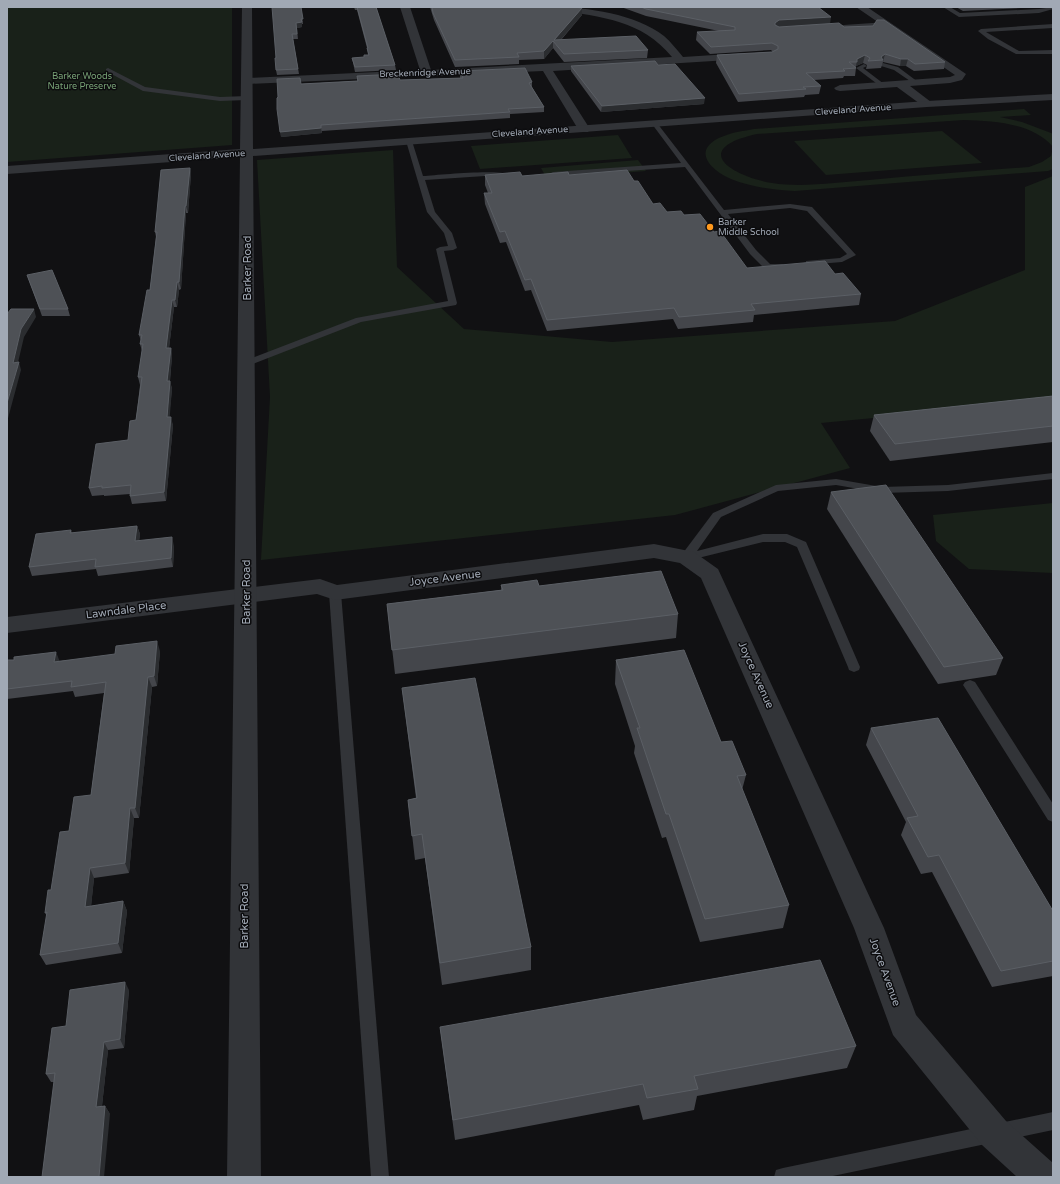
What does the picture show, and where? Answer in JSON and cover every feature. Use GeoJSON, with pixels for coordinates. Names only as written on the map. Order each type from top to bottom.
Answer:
{"type":"FeatureCollection","features":[{"type":"Feature","properties":{"kind":"street","name":"Barker Road"},"geometry":{"type":"LineString","coordinates":[[244,1177],[247,7]]}},
{"type":"Feature","properties":{"kind":"street"},"geometry":{"type":"LineString","coordinates":[[405,7],[426,72]]}},
{"type":"Feature","properties":{"kind":"street"},"geometry":{"type":"LineString","coordinates":[[557,7],[614,18],[647,29],[661,38],[680,60]]}},
{"type":"Feature","properties":{"kind":"street"},"geometry":{"type":"LineString","coordinates":[[840,88],[950,80],[958,78],[961,74],[861,7]]}},
{"type":"Feature","properties":{"kind":"street","name":"Breckenridge Avenue"},"geometry":{"type":"LineString","coordinates":[[247,81],[426,72],[546,68],[756,56]]}},
{"type":"Feature","properties":{"kind":"street"},"geometry":{"type":"LineString","coordinates":[[546,68],[584,129]]}},
{"type":"Feature","properties":{"kind":"street"},"geometry":{"type":"LineString","coordinates":[[899,84],[927,104]]}},
{"type":"Feature","properties":{"kind":"street","name":"Cleveland Avenue"},"geometry":{"type":"LineString","coordinates":[[7,170],[927,104],[1053,97]]}},
{"type":"Feature","properties":{"kind":"street","name":"Joyce Avenue"},"geometry":{"type":"LineString","coordinates":[[246,595],[320,586],[335,592],[654,551],[686,557],[710,574],[869,928],[904,1024],[994,1133],[1043,1177]]}},
{"type":"Feature","properties":{"kind":"street","name":"Lawndale Place"},"geometry":{"type":"LineString","coordinates":[[7,625],[246,595]]}},
{"type":"Feature","properties":{"kind":"lane"},"geometry":{"type":"LineString","coordinates":[[946,7],[958,15],[1039,12],[1053,7]]}},
{"type":"Feature","properties":{"kind":"lane"},"geometry":{"type":"LineString","coordinates":[[825,28],[887,24]]}},
{"type":"Feature","properties":{"kind":"lane"},"geometry":{"type":"LineString","coordinates":[[1053,26],[981,31],[990,38],[1018,53],[1053,52]]}},
{"type":"Feature","properties":{"kind":"lane"},"geometry":{"type":"LineString","coordinates":[[883,65],[890,65],[896,68],[915,82]]}},
{"type":"Feature","properties":{"kind":"lane"},"geometry":{"type":"LineString","coordinates":[[864,66],[859,68],[882,85]]}},
{"type":"Feature","properties":{"kind":"lane"},"geometry":{"type":"LineString","coordinates":[[108,70],[143,89],[220,99],[247,98]]}},
{"type":"Feature","properties":{"kind":"lane"},"geometry":{"type":"LineString","coordinates":[[655,124],[753,252],[768,267],[842,260],[852,255],[809,209],[790,206],[723,212]]}},
{"type":"Feature","properties":{"kind":"lane"},"geometry":{"type":"LineString","coordinates":[[246,363],[359,320],[453,303],[440,249],[453,248],[448,233],[431,212],[409,141]]}},
{"type":"Feature","properties":{"kind":"lane"},"geometry":{"type":"LineString","coordinates":[[546,175],[687,165]]}},
{"type":"Feature","properties":{"kind":"lane"},"geometry":{"type":"LineString","coordinates":[[420,178],[485,174],[518,176]]}},
{"type":"Feature","properties":{"kind":"lane"},"geometry":{"type":"LineString","coordinates":[[686,557],[716,515],[776,488],[836,482],[882,490],[948,488],[1053,476]]}},
{"type":"Feature","properties":{"kind":"lane"},"geometry":{"type":"LineString","coordinates":[[686,557],[763,538],[787,538],[802,545],[854,667]]}},
{"type":"Feature","properties":{"kind":"lane"},"geometry":{"type":"LineString","coordinates":[[335,592],[380,1177]]}},
{"type":"Feature","properties":{"kind":"lane"},"geometry":{"type":"LineString","coordinates":[[970,685],[1052,812]]}},
{"type":"Feature","properties":{"kind":"lane"},"geometry":{"type":"LineString","coordinates":[[783,1177],[1053,1121]]}},
{"type":"Feature","properties":{"kind":"green space","name":"Barker Woods Nature Preserve"},"geometry":{"type":"Polygon","coordinates":[[[7,7],[232,7],[232,145],[7,162],[7,7]]]}},
{"type":"Feature","properties":{"kind":"green space"},"geometry":{"type":"Polygon","coordinates":[[[1024,109],[1031,115],[1000,117],[1022,122],[1053,134],[1053,147],[1053,169],[1048,171],[795,191],[762,188],[731,179],[716,170],[706,158],[708,146],[714,141],[724,136],[754,129],[1024,109]],[[964,120],[757,134],[736,140],[725,147],[721,154],[724,162],[731,168],[757,180],[772,183],[808,185],[1029,167],[1042,162],[1051,156],[1053,147],[1045,139],[1024,128],[988,121],[964,120]]]}},
{"type":"Feature","properties":{"kind":"green space"},"geometry":{"type":"Polygon","coordinates":[[[942,131],[982,163],[826,175],[794,141],[942,131]]]}},
{"type":"Feature","properties":{"kind":"green space"},"geometry":{"type":"Polygon","coordinates":[[[618,135],[632,158],[480,169],[471,146],[618,135]]]}},
{"type":"Feature","properties":{"kind":"green space"},"geometry":{"type":"Polygon","coordinates":[[[393,150],[397,267],[464,329],[612,342],[895,321],[1025,270],[1025,187],[1053,176],[1053,401],[821,423],[850,468],[675,515],[261,560],[270,397],[257,160],[393,150]]]}},
{"type":"Feature","properties":{"kind":"green space"},"geometry":{"type":"Polygon","coordinates":[[[638,160],[646,171],[547,179],[541,168],[638,160]]]}},
{"type":"Feature","properties":{"kind":"green space"},"geometry":{"type":"Polygon","coordinates":[[[1053,503],[1053,573],[969,569],[936,541],[933,515],[1053,503]]]}},
{"type":"Feature","properties":{"kind":"building"},"geometry":{"type":"Polygon","coordinates":[[[272,7],[301,7],[302,22],[296,23],[297,34],[292,34],[298,69],[276,70],[272,7]]]}},
{"type":"Feature","properties":{"kind":"building"},"geometry":{"type":"Polygon","coordinates":[[[357,7],[376,7],[395,65],[355,67],[352,58],[369,55],[357,7]]]}},
{"type":"Feature","properties":{"kind":"building"},"geometry":{"type":"Polygon","coordinates":[[[432,7],[582,8],[554,40],[636,36],[648,50],[564,54],[553,41],[544,51],[517,53],[519,57],[455,60],[433,13],[432,7]]]}},
{"type":"Feature","properties":{"kind":"building"},"geometry":{"type":"Polygon","coordinates":[[[641,7],[818,7],[831,17],[779,20],[775,23],[775,25],[779,27],[839,23],[844,27],[873,26],[877,20],[884,20],[945,62],[915,64],[908,59],[901,59],[885,54],[881,57],[883,60],[868,61],[870,58],[865,55],[857,59],[857,62],[849,62],[856,68],[843,69],[845,71],[806,73],[821,86],[803,87],[806,89],[739,94],[717,55],[772,52],[778,49],[778,46],[772,43],[711,47],[697,32],[735,30],[735,27],[641,7]]]}},
{"type":"Feature","properties":{"kind":"building"},"geometry":{"type":"Polygon","coordinates":[[[655,61],[658,65],[675,64],[705,98],[602,106],[571,66],[655,61]]]}},
{"type":"Feature","properties":{"kind":"building"},"geometry":{"type":"Polygon","coordinates":[[[525,68],[532,82],[529,83],[544,107],[508,109],[510,112],[321,125],[321,128],[280,132],[277,109],[277,79],[300,78],[301,84],[358,81],[357,76],[398,74],[400,80],[463,78],[460,71],[525,68]]]}},
{"type":"Feature","properties":{"kind":"building"},"geometry":{"type":"Polygon","coordinates":[[[190,168],[185,206],[179,282],[177,282],[175,300],[172,300],[166,348],[171,348],[167,381],[170,381],[167,417],[171,417],[164,492],[130,496],[131,485],[89,488],[96,444],[128,440],[130,421],[136,420],[142,377],[138,377],[143,344],[140,344],[142,335],[139,335],[147,290],[150,290],[157,232],[155,232],[161,170],[190,168]]]}},
{"type":"Feature","properties":{"kind":"building"},"geometry":{"type":"Polygon","coordinates":[[[627,170],[634,181],[638,181],[653,204],[660,203],[667,212],[681,211],[684,215],[700,214],[714,232],[720,231],[747,268],[825,261],[835,274],[843,273],[861,294],[751,304],[755,310],[679,317],[674,308],[547,320],[531,279],[525,280],[505,231],[500,232],[484,193],[492,193],[485,175],[520,172],[522,176],[568,172],[569,175],[627,170]]]}},
{"type":"Feature","properties":{"kind":"building"},"geometry":{"type":"Polygon","coordinates":[[[52,270],[68,309],[40,309],[27,275],[52,270]]]}},
{"type":"Feature","properties":{"kind":"building"},"geometry":{"type":"Polygon","coordinates":[[[11,309],[34,309],[21,329],[13,363],[19,362],[7,403],[7,314],[11,309]]]}},
{"type":"Feature","properties":{"kind":"building"},"geometry":{"type":"Polygon","coordinates":[[[1053,396],[1053,426],[895,444],[874,415],[1053,396]]]}},
{"type":"Feature","properties":{"kind":"building"},"geometry":{"type":"Polygon","coordinates":[[[886,485],[1003,658],[944,667],[831,492],[886,485]]]}},
{"type":"Feature","properties":{"kind":"building"},"geometry":{"type":"Polygon","coordinates":[[[137,526],[135,541],[172,537],[171,558],[95,567],[96,559],[29,567],[36,534],[71,530],[70,533],[137,526]]]}},
{"type":"Feature","properties":{"kind":"building"},"geometry":{"type":"Polygon","coordinates":[[[661,571],[678,614],[392,650],[387,604],[503,590],[501,585],[537,580],[539,586],[661,571]]]}},
{"type":"Feature","properties":{"kind":"building"},"geometry":{"type":"Polygon","coordinates":[[[157,641],[154,676],[148,677],[135,808],[130,808],[125,863],[90,868],[85,907],[123,901],[118,943],[40,955],[47,912],[45,913],[48,890],[51,890],[60,832],[69,831],[74,797],[91,795],[106,682],[71,687],[72,681],[7,689],[7,660],[14,660],[14,657],[56,652],[54,662],[115,654],[116,646],[157,641]]]}},
{"type":"Feature","properties":{"kind":"building"},"geometry":{"type":"Polygon","coordinates":[[[684,650],[721,742],[732,741],[746,775],[737,776],[789,905],[705,919],[669,814],[666,814],[637,728],[640,728],[616,660],[684,650]]]}},
{"type":"Feature","properties":{"kind":"building"},"geometry":{"type":"Polygon","coordinates":[[[475,678],[531,947],[440,963],[422,834],[412,836],[408,800],[417,798],[402,688],[475,678]]]}},
{"type":"Feature","properties":{"kind":"building"},"geometry":{"type":"Polygon","coordinates":[[[938,718],[1053,911],[1053,961],[1001,971],[939,855],[928,857],[907,818],[918,816],[871,728],[938,718]]]}},
{"type":"Feature","properties":{"kind":"building"},"geometry":{"type":"Polygon","coordinates":[[[820,960],[856,1046],[694,1076],[698,1089],[647,1098],[643,1084],[453,1120],[440,1027],[820,960]]]}},
{"type":"Feature","properties":{"kind":"building"},"geometry":{"type":"Polygon","coordinates":[[[125,982],[120,1039],[104,1042],[96,1107],[105,1106],[99,1177],[42,1177],[55,1073],[46,1074],[52,1028],[66,1026],[70,990],[125,982]]]}},
{"type":"Feature","properties":{"kind":"place","name":"Barker Middle School"},"geometry":{"type":"Point","coordinates":[710,227]}}]}
